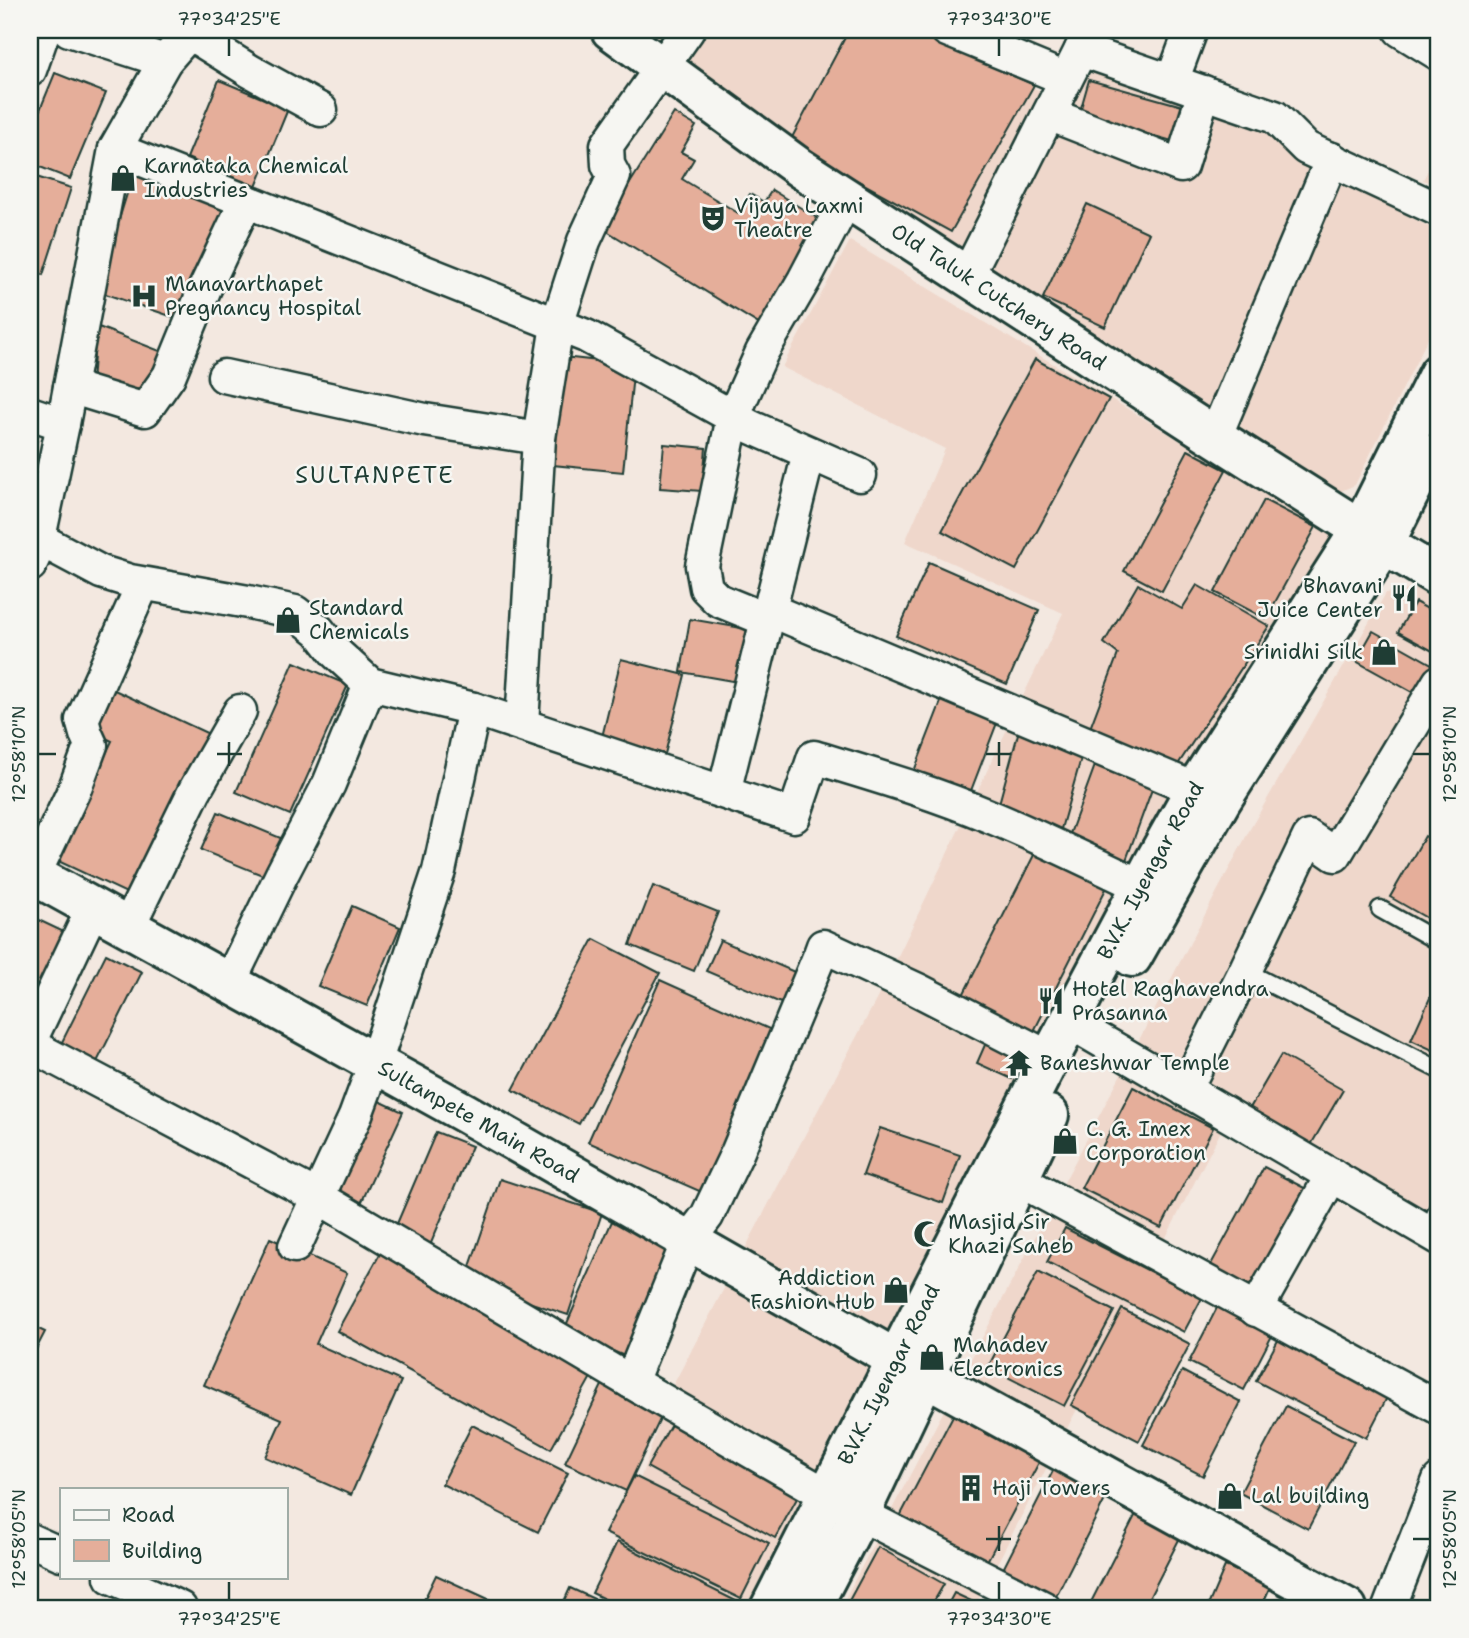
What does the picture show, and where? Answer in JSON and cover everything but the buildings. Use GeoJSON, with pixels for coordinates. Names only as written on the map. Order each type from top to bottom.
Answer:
{"type":"FeatureCollection","features":[{"type":"Feature","properties":{"kind":"street"},"geometry":{"type":"LineString","coordinates":[[30,70],[44,30]]}},
{"type":"Feature","properties":{"kind":"street"},"geometry":{"type":"LineString","coordinates":[[69,30],[165,61]]}},
{"type":"Feature","properties":{"kind":"street","name":"Old Taluk Cutchery Road"},"geometry":{"type":"LineString","coordinates":[[611,30],[800,168],[1215,437],[1439,577]]}},
{"type":"Feature","properties":{"kind":"street"},"geometry":{"type":"LineString","coordinates":[[522,724],[540,438],[557,325],[584,241],[614,176],[608,164],[607,145],[688,30]]}},
{"type":"Feature","properties":{"kind":"street"},"geometry":{"type":"LineString","coordinates":[[947,30],[1066,79]]}},
{"type":"Feature","properties":{"kind":"street"},"geometry":{"type":"LineString","coordinates":[[1172,81],[1191,30]]}},
{"type":"Feature","properties":{"kind":"street"},"geometry":{"type":"LineString","coordinates":[[1400,30],[1439,54]]}},
{"type":"Feature","properties":{"kind":"street"},"geometry":{"type":"LineString","coordinates":[[321,110],[250,71],[190,32],[165,61],[115,149],[63,424],[34,552],[130,582],[295,612],[320,631],[336,653],[370,684],[474,709],[794,816],[814,757],[890,780],[986,815],[1086,859],[1141,887]]}},
{"type":"Feature","properties":{"kind":"street"},"geometry":{"type":"LineString","coordinates":[[967,276],[1086,40],[1172,81],[1275,117],[1306,148],[1439,210]]}},
{"type":"Feature","properties":{"kind":"street"},"geometry":{"type":"LineString","coordinates":[[1049,114],[1181,166],[1204,92]]}},
{"type":"Feature","properties":{"kind":"street"},"geometry":{"type":"LineString","coordinates":[[115,149],[586,336],[751,427],[860,475]]}},
{"type":"Feature","properties":{"kind":"street"},"geometry":{"type":"LineString","coordinates":[[1215,437],[1332,159]]}},
{"type":"Feature","properties":{"kind":"street"},"geometry":{"type":"LineString","coordinates":[[848,198],[762,352],[733,417],[702,566],[706,588],[718,600],[769,615],[1195,789]]}},
{"type":"Feature","properties":{"kind":"street"},"geometry":{"type":"LineString","coordinates":[[70,387],[145,410],[169,376],[205,288],[246,201]]}},
{"type":"Feature","properties":{"kind":"street","name":"B.V.K. Iyengar Road"},"geometry":{"type":"LineString","coordinates":[[911,1368],[1019,1180],[1088,1033],[1373,537],[1439,373]]}},
{"type":"Feature","properties":{"kind":"street"},"geometry":{"type":"LineString","coordinates":[[224,376],[425,420],[540,438]]}},
{"type":"Feature","properties":{"kind":"street"},"geometry":{"type":"LineString","coordinates":[[30,413],[63,424]]}},
{"type":"Feature","properties":{"kind":"street","name":"B.V.K. Iyengar Road"},"geometry":{"type":"LineString","coordinates":[[811,1608],[844,1505],[911,1368],[1050,1058],[1141,887],[1195,789],[1373,537],[1439,434]]}},
{"type":"Feature","properties":{"kind":"street"},"geometry":{"type":"LineString","coordinates":[[724,792],[809,453]]}},
{"type":"Feature","properties":{"kind":"street"},"geometry":{"type":"LineString","coordinates":[[32,874],[75,788],[91,745],[82,720],[143,584]]}},
{"type":"Feature","properties":{"kind":"street"},"geometry":{"type":"LineString","coordinates":[[1185,1090],[1309,837],[1335,855],[1439,682]]}},
{"type":"Feature","properties":{"kind":"street"},"geometry":{"type":"LineString","coordinates":[[229,982],[330,784],[370,684]]}},
{"type":"Feature","properties":{"kind":"street"},"geometry":{"type":"LineString","coordinates":[[295,1246],[355,1117],[439,871],[474,709]]}},
{"type":"Feature","properties":{"kind":"street"},"geometry":{"type":"LineString","coordinates":[[128,927],[195,790],[240,711]]}},
{"type":"Feature","properties":{"kind":"street","name":"Sultanpete Main Road"},"geometry":{"type":"LineString","coordinates":[[32,874],[375,1063],[911,1368],[1347,1608]]}},
{"type":"Feature","properties":{"kind":"street"},"geometry":{"type":"LineString","coordinates":[[93,908],[30,1043],[318,1197],[844,1505],[1044,1608]]}},
{"type":"Feature","properties":{"kind":"street"},"geometry":{"type":"LineString","coordinates":[[631,1382],[688,1241],[707,1216],[738,1152],[822,946],[918,990],[1050,1058]]}},
{"type":"Feature","properties":{"kind":"street"},"geometry":{"type":"LineString","coordinates":[[1088,1033],[1332,1175],[1435,1225]]}},
{"type":"Feature","properties":{"kind":"street"},"geometry":{"type":"LineString","coordinates":[[1256,1310],[1332,1175]]}},
{"type":"Feature","properties":{"kind":"street"},"geometry":{"type":"LineString","coordinates":[[1019,1180],[1439,1408]]}},
{"type":"Feature","properties":{"kind":"street"},"geometry":{"type":"LineString","coordinates":[[1389,1608],[1439,1480]]}},
{"type":"Feature","properties":{"kind":"street","name":"B.V.K. Iyengar Road"},"geometry":{"type":"LineString","coordinates":[[770,1608],[844,1505]]}},
{"type":"Feature","properties":{"kind":"street"},"geometry":{"type":"LineString","coordinates":[[30,1540],[60,1554]]}},
{"type":"Feature","properties":{"kind":"street"},"geometry":{"type":"LineString","coordinates":[[113,1578],[180,1608]]}},
{"type":"Feature","properties":{"kind":"lane"},"geometry":{"type":"LineString","coordinates":[[1380,909],[1439,942]]}},
{"type":"Feature","properties":{"kind":"lane"},"geometry":{"type":"LineString","coordinates":[[1245,971],[1439,1070]]}},
{"type":"Feature","properties":{"kind":"shaded area"},"geometry":{"type":"Polygon","coordinates":[[[631,30],[907,30],[1063,101],[1086,67],[1261,127],[1305,161],[1439,232],[1439,316],[1355,485],[1325,498],[631,30]]]}},
{"type":"Feature","properties":{"kind":"shaded area"},"geometry":{"type":"Polygon","coordinates":[[[1439,149],[1439,187],[1423,180],[1439,149]]]}},
{"type":"Feature","properties":{"kind":"shaded area"},"geometry":{"type":"Polygon","coordinates":[[[850,241],[1348,542],[754,1608],[596,1608],[671,1389],[884,985],[1063,613],[905,542],[945,449],[782,367],[850,241]]]}},
{"type":"Feature","properties":{"kind":"shaded area"},"geometry":{"type":"Polygon","coordinates":[[[1439,503],[1439,560],[1429,553],[1432,519],[1439,503]]]}},
{"type":"Feature","properties":{"kind":"shaded area"},"geometry":{"type":"Polygon","coordinates":[[[1419,589],[1439,602],[1439,1227],[1233,1108],[974,1608],[840,1608],[1250,829],[1386,593],[1419,589]]]}},
{"type":"Feature","properties":{"kind":"place","name":"Karnataka Chemical Industries"},"geometry":{"type":"Point","coordinates":[123,178]}},
{"type":"Feature","properties":{"kind":"place","name":"Vijaya Laxmi Theatre"},"geometry":{"type":"Point","coordinates":[713,218]}},
{"type":"Feature","properties":{"kind":"place","name":"Manavarthapet Pregnancy Hospital"},"geometry":{"type":"Point","coordinates":[144,296]}},
{"type":"Feature","properties":{"kind":"place","name":"Bhavani Juice Center"},"geometry":{"type":"Point","coordinates":[1404,598]}},
{"type":"Feature","properties":{"kind":"place","name":"Standard Chemicals"},"geometry":{"type":"Point","coordinates":[288,620]}},
{"type":"Feature","properties":{"kind":"place","name":"Srinidhi Silk"},"geometry":{"type":"Point","coordinates":[1384,652]}},
{"type":"Feature","properties":{"kind":"place","name":"Hotel Raghavendra Prasanna"},"geometry":{"type":"Point","coordinates":[1051,1001]}},
{"type":"Feature","properties":{"kind":"place","name":"Baneshwar Temple"},"geometry":{"type":"Point","coordinates":[1019,1063]}},
{"type":"Feature","properties":{"kind":"place","name":"C. G. Imex Corporation"},"geometry":{"type":"Point","coordinates":[1065,1141]}},
{"type":"Feature","properties":{"kind":"place","name":"Masjid Sir Khazi Saheb"},"geometry":{"type":"Point","coordinates":[927,1234]}},
{"type":"Feature","properties":{"kind":"place","name":"Addiction Fashion Hub"},"geometry":{"type":"Point","coordinates":[896,1290]}},
{"type":"Feature","properties":{"kind":"place","name":"Mahadev Electronics"},"geometry":{"type":"Point","coordinates":[932,1357]}},
{"type":"Feature","properties":{"kind":"place","name":"Haji Towers"},"geometry":{"type":"Point","coordinates":[971,1488]}},
{"type":"Feature","properties":{"kind":"place","name":"Lal building"},"geometry":{"type":"Point","coordinates":[1230,1496]}},
{"type":"Feature","properties":{"kind":"district","name":"SULTANPETE"},"geometry":{"type":"Point","coordinates":[375,475]}}]}
